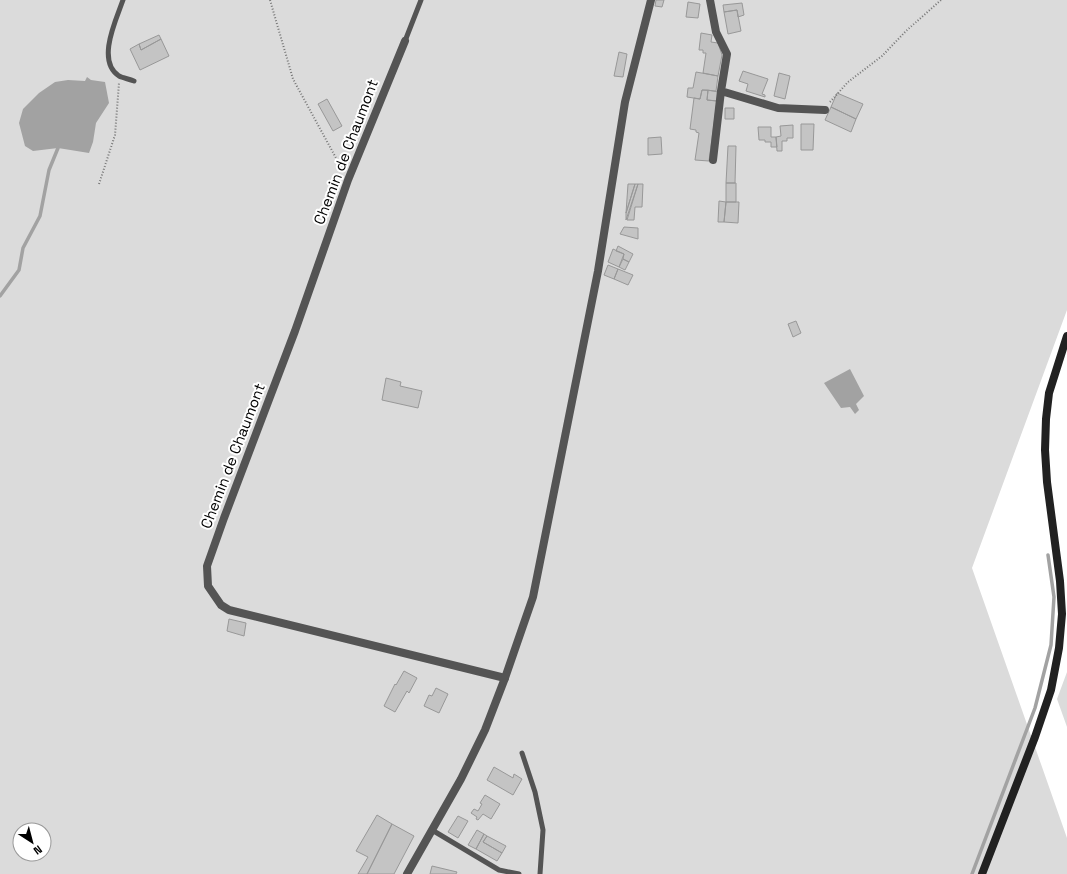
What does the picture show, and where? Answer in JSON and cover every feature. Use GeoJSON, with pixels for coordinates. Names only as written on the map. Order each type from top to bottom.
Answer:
{"type":"FeatureCollection","features":[{"type":"Feature","properties":{"kind":"main road"},"geometry":{"type":"LineString","coordinates":[[982,874],[1038,731],[1051,690],[1059,648],[1062,614],[1060,581],[1047,482],[1045,450],[1046,419],[1050,393],[1067,336]]}},
{"type":"Feature","properties":{"kind":"street"},"geometry":{"type":"LineString","coordinates":[[407,874],[461,779],[485,730],[533,597],[598,271],[625,102],[651,0]]}},
{"type":"Feature","properties":{"kind":"street"},"geometry":{"type":"LineString","coordinates":[[710,0],[716,32],[727,54],[713,160]]}},
{"type":"Feature","properties":{"kind":"street","name":"Chemin de Chaumont"},"geometry":{"type":"LineString","coordinates":[[405,41],[348,180],[295,331],[224,518],[207,566],[208,586],[221,605],[229,610],[505,678]]}},
{"type":"Feature","properties":{"kind":"street"},"geometry":{"type":"LineString","coordinates":[[721,92],[778,108],[825,110]]}},
{"type":"Feature","properties":{"kind":"lane"},"geometry":{"type":"LineString","coordinates":[[122,0],[108,47],[111,68],[119,76],[134,81]]}},
{"type":"Feature","properties":{"kind":"lane"},"geometry":{"type":"LineString","coordinates":[[405,41],[421,0]]}},
{"type":"Feature","properties":{"kind":"lane"},"geometry":{"type":"LineString","coordinates":[[522,753],[535,792],[543,830],[540,874]]}},
{"type":"Feature","properties":{"kind":"lane"},"geometry":{"type":"LineString","coordinates":[[432,830],[499,870],[519,874]]}},
{"type":"Feature","properties":{"kind":"path"},"geometry":{"type":"LineString","coordinates":[[270,0],[293,79],[348,180]]}},
{"type":"Feature","properties":{"kind":"path"},"geometry":{"type":"LineString","coordinates":[[825,110],[837,93],[848,82],[882,56],[941,0]]}},
{"type":"Feature","properties":{"kind":"path"},"geometry":{"type":"LineString","coordinates":[[99,184],[115,135],[119,76]]}},
{"type":"Feature","properties":{"kind":"shaded area"},"geometry":{"type":"Polygon","coordinates":[[[0,0],[1067,0],[1067,310],[972,568],[1067,838],[1067,874],[0,874],[0,0]]]}},
{"type":"Feature","properties":{"kind":"shaded area"},"geometry":{"type":"Polygon","coordinates":[[[87,77],[91,80],[105,82],[109,103],[96,123],[93,142],[89,153],[58,148],[33,151],[25,146],[19,123],[23,109],[39,93],[55,82],[68,80],[85,81],[87,77]]]}},
{"type":"Feature","properties":{"kind":"shaded area"},"geometry":{"type":"Polygon","coordinates":[[[850,369],[864,396],[856,404],[859,410],[855,414],[850,407],[841,408],[824,383],[850,369]]]}},
{"type":"Feature","properties":{"kind":"shaded area"},"geometry":{"type":"Polygon","coordinates":[[[1067,672],[1067,727],[1057,699],[1067,672]]]}},
{"type":"Feature","properties":{"kind":"building"},"geometry":{"type":"Polygon","coordinates":[[[656,0],[664,0],[662,7],[655,6],[656,0]]]}},
{"type":"Feature","properties":{"kind":"building"},"geometry":{"type":"Polygon","coordinates":[[[688,2],[700,4],[698,18],[686,17],[688,2]]]}},
{"type":"Feature","properties":{"kind":"building"},"geometry":{"type":"Polygon","coordinates":[[[742,3],[744,15],[738,17],[737,10],[724,12],[723,5],[742,3]]]}},
{"type":"Feature","properties":{"kind":"building"},"geometry":{"type":"Polygon","coordinates":[[[737,10],[741,31],[728,34],[724,12],[737,10]]]}},
{"type":"Feature","properties":{"kind":"building"},"geometry":{"type":"Polygon","coordinates":[[[701,33],[712,35],[711,42],[718,43],[722,55],[718,76],[703,73],[706,53],[703,53],[703,50],[699,50],[701,33]]]}},
{"type":"Feature","properties":{"kind":"building"},"geometry":{"type":"Polygon","coordinates":[[[159,35],[161,39],[141,50],[139,44],[159,35]]]}},
{"type":"Feature","properties":{"kind":"building"},"geometry":{"type":"Polygon","coordinates":[[[161,39],[169,56],[140,70],[130,49],[139,44],[141,50],[161,39]]]}},
{"type":"Feature","properties":{"kind":"building"},"geometry":{"type":"Polygon","coordinates":[[[619,52],[627,54],[623,77],[614,76],[619,52]]]}},
{"type":"Feature","properties":{"kind":"building"},"geometry":{"type":"Polygon","coordinates":[[[743,71],[768,79],[762,94],[765,95],[765,97],[746,91],[748,84],[739,81],[743,71]]]}},
{"type":"Feature","properties":{"kind":"building"},"geometry":{"type":"Polygon","coordinates":[[[696,72],[718,76],[716,91],[702,90],[700,99],[687,97],[688,88],[693,88],[696,72]]]}},
{"type":"Feature","properties":{"kind":"building"},"geometry":{"type":"Polygon","coordinates":[[[779,73],[790,76],[785,99],[774,96],[779,73]]]}},
{"type":"Feature","properties":{"kind":"building"},"geometry":{"type":"Polygon","coordinates":[[[702,90],[708,90],[707,100],[717,101],[709,161],[695,160],[699,133],[696,132],[696,130],[690,129],[694,98],[700,99],[702,90]]]}},
{"type":"Feature","properties":{"kind":"building"},"geometry":{"type":"Polygon","coordinates":[[[708,90],[718,92],[717,101],[707,100],[708,90]]]}},
{"type":"Feature","properties":{"kind":"building"},"geometry":{"type":"Polygon","coordinates":[[[837,93],[863,104],[856,119],[831,107],[837,93]]]}},
{"type":"Feature","properties":{"kind":"building"},"geometry":{"type":"Polygon","coordinates":[[[327,99],[342,126],[333,131],[318,104],[327,99]]]}},
{"type":"Feature","properties":{"kind":"building"},"geometry":{"type":"Polygon","coordinates":[[[831,107],[856,119],[851,132],[825,120],[831,107]]]}},
{"type":"Feature","properties":{"kind":"building"},"geometry":{"type":"Polygon","coordinates":[[[725,108],[734,108],[734,119],[725,119],[725,108]]]}},
{"type":"Feature","properties":{"kind":"building"},"geometry":{"type":"Polygon","coordinates":[[[801,124],[814,124],[813,150],[801,150],[801,124]]]}},
{"type":"Feature","properties":{"kind":"building"},"geometry":{"type":"Polygon","coordinates":[[[793,125],[793,138],[787,138],[787,141],[782,141],[782,151],[777,151],[776,137],[781,136],[780,126],[793,125]]]}},
{"type":"Feature","properties":{"kind":"building"},"geometry":{"type":"Polygon","coordinates":[[[758,127],[771,127],[771,137],[776,137],[777,147],[771,147],[771,142],[759,140],[758,127]]]}},
{"type":"Feature","properties":{"kind":"building"},"geometry":{"type":"Polygon","coordinates":[[[661,137],[662,154],[648,155],[648,138],[661,137]]]}},
{"type":"Feature","properties":{"kind":"building"},"geometry":{"type":"Polygon","coordinates":[[[728,146],[736,146],[735,183],[726,183],[728,146]]]}},
{"type":"Feature","properties":{"kind":"building"},"geometry":{"type":"Polygon","coordinates":[[[726,183],[736,183],[736,202],[726,202],[726,183]]]}},
{"type":"Feature","properties":{"kind":"building"},"geometry":{"type":"Polygon","coordinates":[[[628,184],[635,184],[626,213],[628,184]]]}},
{"type":"Feature","properties":{"kind":"building"},"geometry":{"type":"Polygon","coordinates":[[[635,184],[638,184],[626,220],[626,213],[635,184]]]}},
{"type":"Feature","properties":{"kind":"building"},"geometry":{"type":"Polygon","coordinates":[[[638,184],[643,184],[642,207],[635,207],[634,220],[627,220],[638,184]]]}},
{"type":"Feature","properties":{"kind":"building"},"geometry":{"type":"Polygon","coordinates":[[[719,201],[726,202],[724,222],[718,222],[719,201]]]}},
{"type":"Feature","properties":{"kind":"building"},"geometry":{"type":"Polygon","coordinates":[[[726,202],[739,202],[738,223],[724,222],[726,202]]]}},
{"type":"Feature","properties":{"kind":"building"},"geometry":{"type":"Polygon","coordinates":[[[624,227],[638,228],[638,239],[620,234],[624,227]]]}},
{"type":"Feature","properties":{"kind":"building"},"geometry":{"type":"Polygon","coordinates":[[[618,246],[633,254],[629,262],[623,259],[624,254],[616,251],[618,246]]]}},
{"type":"Feature","properties":{"kind":"building"},"geometry":{"type":"Polygon","coordinates":[[[613,249],[624,254],[619,267],[608,262],[613,249]]]}},
{"type":"Feature","properties":{"kind":"building"},"geometry":{"type":"Polygon","coordinates":[[[623,259],[629,262],[625,270],[619,267],[623,259]]]}},
{"type":"Feature","properties":{"kind":"building"},"geometry":{"type":"Polygon","coordinates":[[[608,265],[618,269],[614,279],[604,275],[608,265]]]}},
{"type":"Feature","properties":{"kind":"building"},"geometry":{"type":"Polygon","coordinates":[[[618,269],[633,275],[628,285],[614,279],[618,269]]]}},
{"type":"Feature","properties":{"kind":"building"},"geometry":{"type":"Polygon","coordinates":[[[796,321],[801,333],[793,337],[788,324],[796,321]]]}},
{"type":"Feature","properties":{"kind":"building"},"geometry":{"type":"Polygon","coordinates":[[[386,378],[401,382],[400,386],[422,391],[418,408],[382,400],[386,378]]]}},
{"type":"Feature","properties":{"kind":"building"},"geometry":{"type":"Polygon","coordinates":[[[229,619],[246,623],[244,636],[227,631],[229,619]]]}},
{"type":"Feature","properties":{"kind":"building"},"geometry":{"type":"Polygon","coordinates":[[[404,671],[417,678],[409,693],[407,691],[395,712],[384,706],[395,684],[396,685],[404,671]]]}},
{"type":"Feature","properties":{"kind":"building"},"geometry":{"type":"Polygon","coordinates":[[[436,688],[448,694],[439,713],[424,706],[429,695],[432,696],[436,688]]]}},
{"type":"Feature","properties":{"kind":"building"},"geometry":{"type":"Polygon","coordinates":[[[494,767],[513,778],[514,774],[522,779],[513,795],[487,780],[494,767]]]}},
{"type":"Feature","properties":{"kind":"building"},"geometry":{"type":"Polygon","coordinates":[[[485,795],[500,804],[491,819],[483,814],[478,820],[476,819],[477,817],[471,813],[474,809],[478,811],[482,804],[480,803],[485,795]]]}},
{"type":"Feature","properties":{"kind":"building"},"geometry":{"type":"Polygon","coordinates":[[[377,815],[392,824],[367,874],[358,874],[368,857],[356,851],[377,815]]]}},
{"type":"Feature","properties":{"kind":"building"},"geometry":{"type":"Polygon","coordinates":[[[458,816],[468,821],[458,838],[448,832],[458,816]]]}},
{"type":"Feature","properties":{"kind":"building"},"geometry":{"type":"Polygon","coordinates":[[[392,824],[414,836],[394,874],[367,874],[392,824]]]}},
{"type":"Feature","properties":{"kind":"building"},"geometry":{"type":"Polygon","coordinates":[[[477,830],[484,834],[476,849],[468,845],[477,830]]]}},
{"type":"Feature","properties":{"kind":"building"},"geometry":{"type":"Polygon","coordinates":[[[484,834],[487,836],[483,842],[502,853],[497,861],[476,849],[484,834]]]}},
{"type":"Feature","properties":{"kind":"building"},"geometry":{"type":"Polygon","coordinates":[[[487,836],[506,846],[502,853],[483,842],[487,836]]]}},
{"type":"Feature","properties":{"kind":"building"},"geometry":{"type":"Polygon","coordinates":[[[432,866],[457,872],[456,874],[430,874],[432,866]]]}},
{"type":"Feature","properties":{"kind":"waterway"},"geometry":{"type":"LineString","coordinates":[[0,296],[19,270],[23,248],[40,216],[49,170],[58,148]]}},
{"type":"Feature","properties":{"kind":"waterway"},"geometry":{"type":"LineString","coordinates":[[972,874],[1035,708],[1051,645],[1054,597],[1048,555]]}}]}
